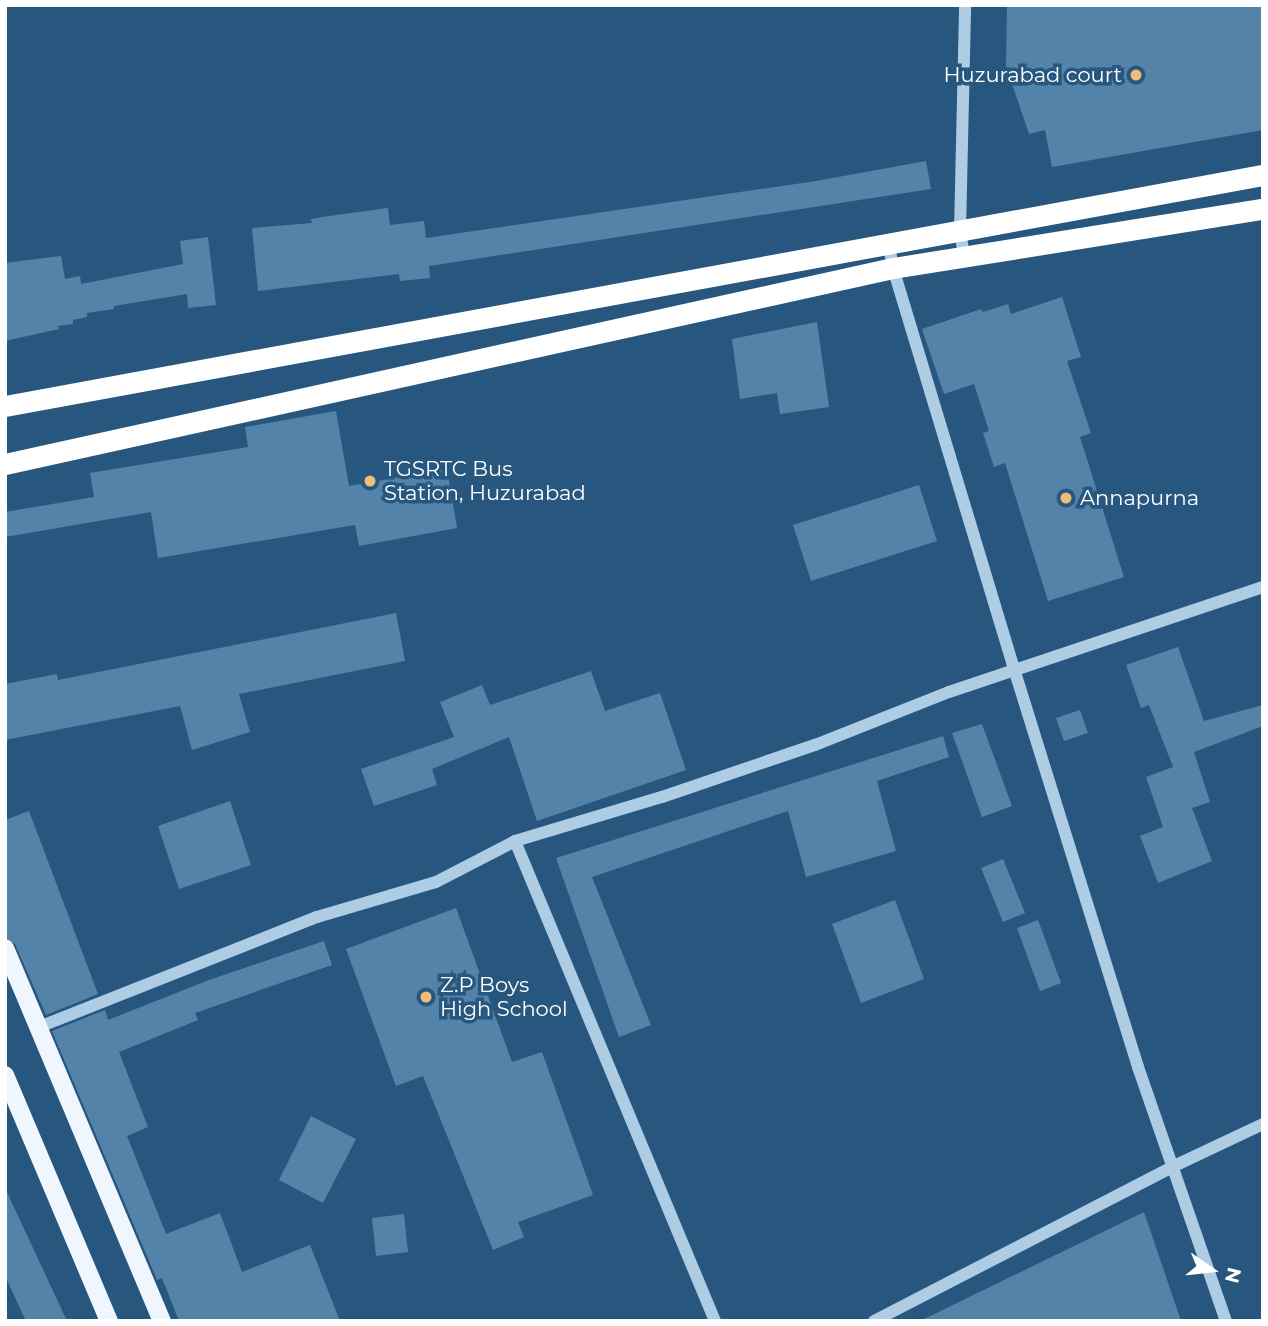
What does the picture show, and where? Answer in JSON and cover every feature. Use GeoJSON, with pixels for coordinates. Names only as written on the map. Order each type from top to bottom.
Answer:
{"type":"FeatureCollection","features":[{"type":"Feature","properties":{"kind":"highway"},"geometry":{"type":"LineString","coordinates":[[5,406],[1263,175]]}},
{"type":"Feature","properties":{"kind":"highway"},"geometry":{"type":"LineString","coordinates":[[5,464],[893,268],[1263,209]]}},
{"type":"Feature","properties":{"kind":"main road"},"geometry":{"type":"LineString","coordinates":[[5,948],[162,1321]]}},
{"type":"Feature","properties":{"kind":"main road"},"geometry":{"type":"LineString","coordinates":[[5,1075],[109,1321]]}},
{"type":"Feature","properties":{"kind":"street"},"geometry":{"type":"LineString","coordinates":[[964,256],[960,231],[965,5]]}},
{"type":"Feature","properties":{"kind":"street"},"geometry":{"type":"LineString","coordinates":[[889,244],[893,268],[1015,672],[1138,1068],[1226,1321]]}},
{"type":"Feature","properties":{"kind":"street"},"geometry":{"type":"LineString","coordinates":[[39,1027],[317,917],[436,882],[515,841],[815,745],[949,692],[1263,587]]}},
{"type":"Feature","properties":{"kind":"street"},"geometry":{"type":"LineString","coordinates":[[515,841],[715,1321]]}},
{"type":"Feature","properties":{"kind":"street"},"geometry":{"type":"LineString","coordinates":[[874,1321],[1172,1167],[1263,1124]]}},
{"type":"Feature","properties":{"kind":"building","name":"Huzurabad court"},"geometry":{"type":"Polygon","coordinates":[[[1007,5],[1263,5],[1263,130],[1052,167],[1045,130],[1029,134],[1006,66],[1007,5]]]}},
{"type":"Feature","properties":{"kind":"building"},"geometry":{"type":"Polygon","coordinates":[[[926,161],[931,189],[429,266],[430,278],[400,281],[399,274],[258,291],[252,228],[312,223],[311,219],[388,208],[390,225],[424,221],[426,238],[816,181],[926,161]]]}},
{"type":"Feature","properties":{"kind":"building"},"geometry":{"type":"Polygon","coordinates":[[[208,237],[216,305],[188,308],[187,294],[114,306],[114,309],[87,313],[87,317],[73,320],[73,324],[58,326],[59,329],[5,341],[5,263],[61,256],[65,279],[80,276],[81,284],[183,264],[180,241],[208,237]]]}},
{"type":"Feature","properties":{"kind":"building"},"geometry":{"type":"Polygon","coordinates":[[[1062,297],[1081,357],[1067,361],[1091,433],[1080,437],[1124,577],[1048,601],[1005,463],[994,467],[983,433],[989,431],[974,384],[944,394],[922,329],[981,309],[983,312],[1008,304],[1011,314],[1062,297]]]}},
{"type":"Feature","properties":{"kind":"building"},"geometry":{"type":"Polygon","coordinates":[[[817,322],[829,407],[780,414],[777,393],[740,399],[732,339],[817,322]]]}},
{"type":"Feature","properties":{"kind":"building"},"geometry":{"type":"Polygon","coordinates":[[[336,411],[349,486],[447,469],[457,528],[359,546],[355,525],[158,558],[151,512],[5,537],[5,512],[94,497],[90,473],[248,447],[245,427],[336,411]]]}},
{"type":"Feature","properties":{"kind":"building"},"geometry":{"type":"Polygon","coordinates":[[[919,485],[937,541],[811,581],[793,525],[919,485]]]}},
{"type":"Feature","properties":{"kind":"building"},"geometry":{"type":"Polygon","coordinates":[[[396,613],[405,661],[239,694],[250,732],[192,750],[180,706],[5,740],[5,684],[57,674],[58,680],[396,613]]]}},
{"type":"Feature","properties":{"kind":"building"},"geometry":{"type":"Polygon","coordinates":[[[1178,647],[1204,721],[1263,705],[1263,726],[1194,752],[1210,802],[1192,808],[1212,861],[1158,883],[1140,836],[1163,827],[1146,777],[1173,767],[1149,705],[1141,708],[1126,665],[1178,647]]]}},
{"type":"Feature","properties":{"kind":"building"},"geometry":{"type":"Polygon","coordinates":[[[591,671],[605,711],[660,693],[686,770],[537,821],[509,737],[432,769],[437,785],[374,806],[361,769],[454,737],[440,702],[482,685],[490,705],[591,671]]]}},
{"type":"Feature","properties":{"kind":"building"},"geometry":{"type":"Polygon","coordinates":[[[1080,710],[1088,733],[1064,741],[1056,718],[1080,710]]]}},
{"type":"Feature","properties":{"kind":"building"},"geometry":{"type":"Polygon","coordinates":[[[982,724],[1012,806],[982,817],[952,733],[982,724]]]}},
{"type":"Feature","properties":{"kind":"building"},"geometry":{"type":"Polygon","coordinates":[[[943,736],[949,757],[877,781],[896,851],[806,877],[788,811],[592,877],[651,1025],[619,1037],[556,858],[943,736]]]}},
{"type":"Feature","properties":{"kind":"building"},"geometry":{"type":"Polygon","coordinates":[[[230,801],[251,865],[179,889],[158,826],[230,801]]]}},
{"type":"Feature","properties":{"kind":"building"},"geometry":{"type":"Polygon","coordinates":[[[29,811],[98,994],[46,1015],[15,944],[5,937],[5,820],[29,811]]]}},
{"type":"Feature","properties":{"kind":"building"},"geometry":{"type":"Polygon","coordinates":[[[1003,859],[1025,913],[1003,922],[981,868],[1003,859]]]}},
{"type":"Feature","properties":{"kind":"building"},"geometry":{"type":"Polygon","coordinates":[[[895,900],[924,979],[861,1003],[832,924],[895,900]]]}},
{"type":"Feature","properties":{"kind":"building"},"geometry":{"type":"Polygon","coordinates":[[[456,908],[512,1062],[542,1052],[593,1195],[518,1222],[524,1237],[493,1250],[423,1076],[396,1086],[346,949],[456,908]]]}},
{"type":"Feature","properties":{"kind":"building"},"geometry":{"type":"Polygon","coordinates":[[[1038,920],[1061,983],[1040,991],[1017,928],[1038,920]]]}},
{"type":"Feature","properties":{"kind":"building"},"geometry":{"type":"Polygon","coordinates":[[[324,941],[332,965],[195,1013],[198,1020],[119,1052],[148,1127],[127,1136],[166,1234],[220,1213],[242,1272],[310,1245],[340,1321],[179,1321],[162,1278],[157,1280],[52,1031],[105,1010],[108,1020],[209,980],[324,941]]]}},
{"type":"Feature","properties":{"kind":"building"},"geometry":{"type":"Polygon","coordinates":[[[311,1116],[356,1139],[323,1203],[279,1180],[311,1116]]]}},
{"type":"Feature","properties":{"kind":"building"},"geometry":{"type":"Polygon","coordinates":[[[5,1188],[67,1321],[26,1321],[5,1276],[5,1188]]]}},
{"type":"Feature","properties":{"kind":"building"},"geometry":{"type":"Polygon","coordinates":[[[1144,1212],[1181,1321],[920,1321],[1144,1212]]]}},
{"type":"Feature","properties":{"kind":"building"},"geometry":{"type":"Polygon","coordinates":[[[404,1214],[408,1252],[376,1256],[372,1218],[404,1214]]]}},
{"type":"Feature","properties":{"kind":"place","name":"Huzurabad court"},"geometry":{"type":"Point","coordinates":[1136,75]}},
{"type":"Feature","properties":{"kind":"place","name":"TGSRTC Bus Station, Huzurabad"},"geometry":{"type":"Point","coordinates":[370,481]}},
{"type":"Feature","properties":{"kind":"place","name":"Annapurna"},"geometry":{"type":"Point","coordinates":[1066,498]}},
{"type":"Feature","properties":{"kind":"place","name":"Z.P Boys High School"},"geometry":{"type":"Point","coordinates":[426,997]}}]}
